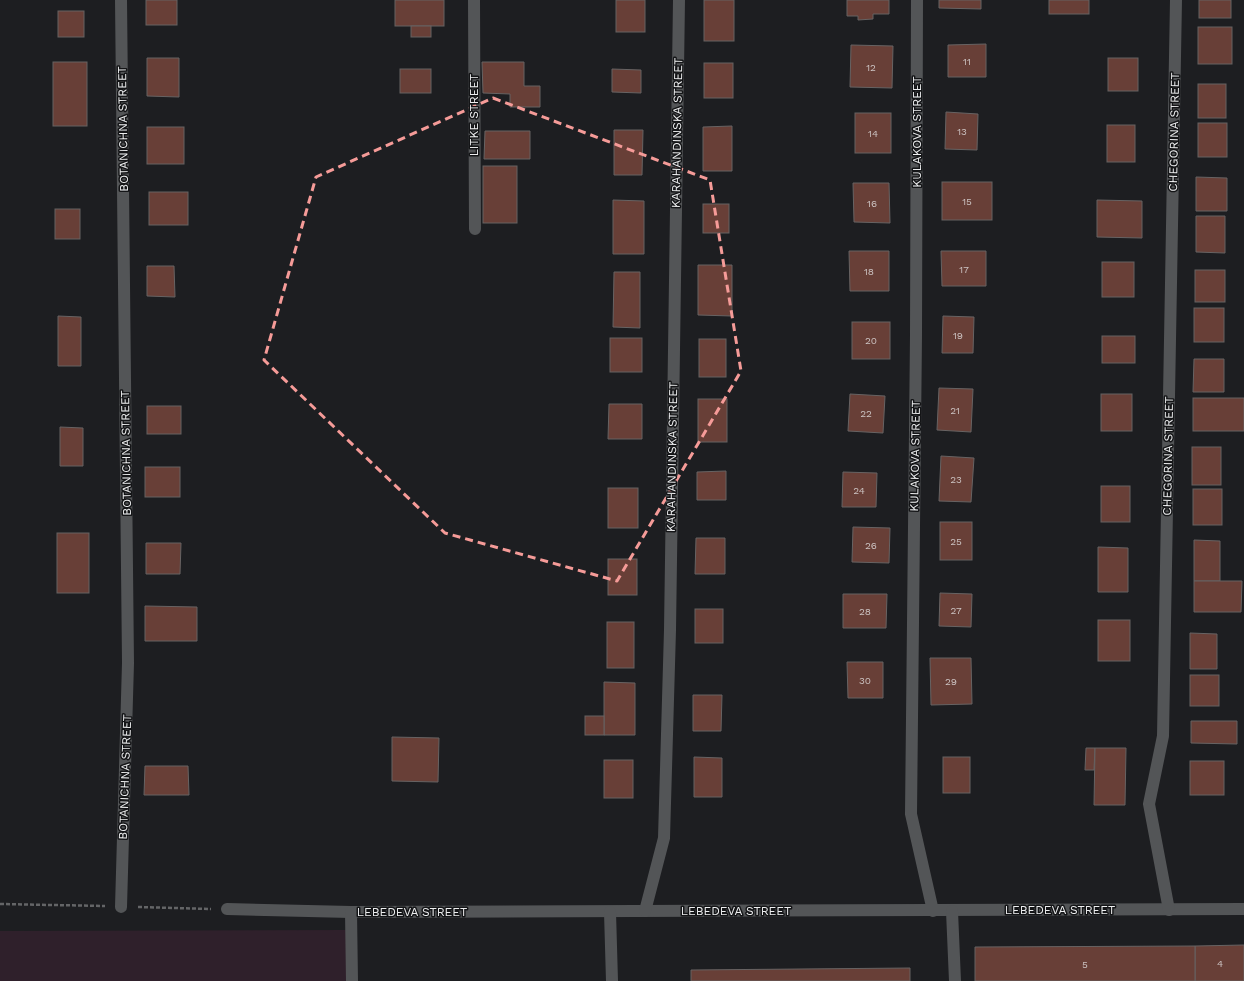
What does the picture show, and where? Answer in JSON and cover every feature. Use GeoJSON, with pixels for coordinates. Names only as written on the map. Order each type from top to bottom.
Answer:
{"type":"FeatureCollection","features":[{"type":"Feature","properties":{"kind":"street","name":"BOTANICHNA STREET"},"geometry":{"type":"LineString","coordinates":[[121,0],[128,663],[121,907]]}},
{"type":"Feature","properties":{"kind":"street","name":"LITKE STREET"},"geometry":{"type":"LineString","coordinates":[[474,0],[475,229]]}},
{"type":"Feature","properties":{"kind":"street","name":"KARAHANDINSKA STREET"},"geometry":{"type":"LineString","coordinates":[[645,912],[664,838],[670,614],[679,0]]}},
{"type":"Feature","properties":{"kind":"street","name":"KULAKOVA STREET"},"geometry":{"type":"LineString","coordinates":[[917,0],[912,814],[933,910]]}},
{"type":"Feature","properties":{"kind":"street","name":"CHEGORINA STREET"},"geometry":{"type":"LineString","coordinates":[[1169,910],[1149,804],[1162,736],[1176,0]]}},
{"type":"Feature","properties":{"kind":"street","name":"LEBEDEVA STREET"},"geometry":{"type":"LineString","coordinates":[[227,909],[351,912],[645,912],[1244,909]]}},
{"type":"Feature","properties":{"kind":"street"},"geometry":{"type":"LineString","coordinates":[[952,911],[955,981]]}},
{"type":"Feature","properties":{"kind":"street"},"geometry":{"type":"LineString","coordinates":[[351,912],[352,981]]}},
{"type":"Feature","properties":{"kind":"street"},"geometry":{"type":"LineString","coordinates":[[610,912],[612,981]]}},
{"type":"Feature","properties":{"kind":"highlighted area"},"geometry":{"type":"Polygon","coordinates":[[[493,98],[710,180],[741,371],[617,581],[445,533],[264,360],[316,177],[493,98]]]}},
{"type":"Feature","properties":{"kind":"shaded area"},"geometry":{"type":"Polygon","coordinates":[[[346,930],[346,981],[0,981],[0,931],[346,930]]]}},
{"type":"Feature","properties":{"kind":"building"},"geometry":{"type":"Polygon","coordinates":[[[146,0],[177,0],[177,25],[146,25],[146,0]]]}},
{"type":"Feature","properties":{"kind":"building"},"geometry":{"type":"Polygon","coordinates":[[[395,0],[444,0],[444,26],[395,26],[395,0]]]}},
{"type":"Feature","properties":{"kind":"building"},"geometry":{"type":"Polygon","coordinates":[[[616,0],[645,0],[645,32],[616,32],[616,0]]]}},
{"type":"Feature","properties":{"kind":"building"},"geometry":{"type":"Polygon","coordinates":[[[704,0],[734,0],[734,41],[704,41],[704,0]]]}},
{"type":"Feature","properties":{"kind":"building"},"geometry":{"type":"Polygon","coordinates":[[[847,0],[889,0],[889,14],[873,14],[873,19],[858,20],[858,16],[847,16],[847,0]]]}},
{"type":"Feature","properties":{"kind":"building"},"geometry":{"type":"Polygon","coordinates":[[[939,0],[981,0],[981,9],[939,8],[939,0]]]}},
{"type":"Feature","properties":{"kind":"building"},"geometry":{"type":"Polygon","coordinates":[[[1049,0],[1089,0],[1089,14],[1049,14],[1049,0]]]}},
{"type":"Feature","properties":{"kind":"building"},"geometry":{"type":"Polygon","coordinates":[[[1199,0],[1231,0],[1231,18],[1199,18],[1199,0]]]}},
{"type":"Feature","properties":{"kind":"building"},"geometry":{"type":"Polygon","coordinates":[[[58,11],[84,11],[84,37],[58,37],[58,11]]]}},
{"type":"Feature","properties":{"kind":"building"},"geometry":{"type":"Polygon","coordinates":[[[411,26],[431,26],[431,37],[411,37],[411,26]]]}},
{"type":"Feature","properties":{"kind":"building"},"geometry":{"type":"Polygon","coordinates":[[[1198,27],[1232,27],[1232,64],[1198,64],[1198,27]]]}},
{"type":"Feature","properties":{"kind":"building"},"geometry":{"type":"Polygon","coordinates":[[[986,44],[986,77],[948,77],[948,45],[986,44]]]}},
{"type":"Feature","properties":{"kind":"building"},"geometry":{"type":"Polygon","coordinates":[[[851,45],[893,46],[892,88],[850,87],[851,45]]]}},
{"type":"Feature","properties":{"kind":"building"},"geometry":{"type":"Polygon","coordinates":[[[147,58],[179,58],[179,97],[147,96],[147,58]]]}},
{"type":"Feature","properties":{"kind":"building"},"geometry":{"type":"Polygon","coordinates":[[[1108,58],[1138,58],[1138,91],[1108,91],[1108,58]]]}},
{"type":"Feature","properties":{"kind":"building"},"geometry":{"type":"Polygon","coordinates":[[[53,62],[87,62],[87,126],[53,126],[53,62]]]}},
{"type":"Feature","properties":{"kind":"building"},"geometry":{"type":"Polygon","coordinates":[[[482,62],[524,62],[524,86],[540,86],[540,107],[510,107],[510,94],[483,93],[482,62]]]}},
{"type":"Feature","properties":{"kind":"building"},"geometry":{"type":"Polygon","coordinates":[[[704,63],[733,63],[733,98],[704,98],[704,63]]]}},
{"type":"Feature","properties":{"kind":"building"},"geometry":{"type":"Polygon","coordinates":[[[400,69],[431,69],[431,93],[400,93],[400,69]]]}},
{"type":"Feature","properties":{"kind":"building"},"geometry":{"type":"Polygon","coordinates":[[[612,69],[641,70],[641,93],[612,92],[612,69]]]}},
{"type":"Feature","properties":{"kind":"building"},"geometry":{"type":"Polygon","coordinates":[[[1198,84],[1226,84],[1226,118],[1198,118],[1198,84]]]}},
{"type":"Feature","properties":{"kind":"building"},"geometry":{"type":"Polygon","coordinates":[[[946,112],[978,114],[977,150],[945,149],[946,112]]]}},
{"type":"Feature","properties":{"kind":"building"},"geometry":{"type":"Polygon","coordinates":[[[855,113],[891,113],[891,153],[855,153],[855,113]]]}},
{"type":"Feature","properties":{"kind":"building"},"geometry":{"type":"Polygon","coordinates":[[[1198,123],[1227,123],[1227,157],[1198,157],[1198,123]]]}},
{"type":"Feature","properties":{"kind":"building"},"geometry":{"type":"Polygon","coordinates":[[[1107,125],[1135,125],[1135,162],[1107,162],[1107,125]]]}},
{"type":"Feature","properties":{"kind":"building"},"geometry":{"type":"Polygon","coordinates":[[[732,126],[732,171],[703,171],[703,127],[732,126]]]}},
{"type":"Feature","properties":{"kind":"building"},"geometry":{"type":"Polygon","coordinates":[[[147,127],[184,127],[184,164],[147,164],[147,127]]]}},
{"type":"Feature","properties":{"kind":"building"},"geometry":{"type":"Polygon","coordinates":[[[614,130],[643,130],[642,175],[614,175],[614,130]]]}},
{"type":"Feature","properties":{"kind":"building"},"geometry":{"type":"Polygon","coordinates":[[[485,131],[530,131],[530,159],[484,159],[485,131]]]}},
{"type":"Feature","properties":{"kind":"building"},"geometry":{"type":"Polygon","coordinates":[[[483,166],[517,166],[517,223],[483,223],[483,166]]]}},
{"type":"Feature","properties":{"kind":"building"},"geometry":{"type":"Polygon","coordinates":[[[1196,177],[1227,178],[1227,211],[1196,211],[1196,177]]]}},
{"type":"Feature","properties":{"kind":"building"},"geometry":{"type":"Polygon","coordinates":[[[942,182],[992,182],[992,220],[942,220],[942,182]]]}},
{"type":"Feature","properties":{"kind":"building"},"geometry":{"type":"Polygon","coordinates":[[[853,183],[889,183],[890,223],[854,222],[853,183]]]}},
{"type":"Feature","properties":{"kind":"building"},"geometry":{"type":"Polygon","coordinates":[[[149,192],[188,192],[188,225],[149,225],[149,192]]]}},
{"type":"Feature","properties":{"kind":"building"},"geometry":{"type":"Polygon","coordinates":[[[613,200],[644,201],[644,254],[613,254],[613,200]]]}},
{"type":"Feature","properties":{"kind":"building"},"geometry":{"type":"Polygon","coordinates":[[[1097,200],[1142,201],[1142,238],[1097,237],[1097,200]]]}},
{"type":"Feature","properties":{"kind":"building"},"geometry":{"type":"Polygon","coordinates":[[[703,204],[729,204],[729,233],[703,233],[703,204]]]}},
{"type":"Feature","properties":{"kind":"building"},"geometry":{"type":"Polygon","coordinates":[[[55,209],[80,209],[80,239],[55,239],[55,209]]]}},
{"type":"Feature","properties":{"kind":"building"},"geometry":{"type":"Polygon","coordinates":[[[1196,216],[1225,216],[1225,253],[1196,252],[1196,216]]]}},
{"type":"Feature","properties":{"kind":"building"},"geometry":{"type":"Polygon","coordinates":[[[849,251],[889,251],[889,291],[850,291],[849,251]]]}},
{"type":"Feature","properties":{"kind":"building"},"geometry":{"type":"Polygon","coordinates":[[[941,251],[986,251],[986,286],[942,286],[941,251]]]}},
{"type":"Feature","properties":{"kind":"building"},"geometry":{"type":"Polygon","coordinates":[[[1102,262],[1134,262],[1134,297],[1102,297],[1102,262]]]}},
{"type":"Feature","properties":{"kind":"building"},"geometry":{"type":"Polygon","coordinates":[[[698,265],[732,265],[732,316],[698,315],[698,265]]]}},
{"type":"Feature","properties":{"kind":"building"},"geometry":{"type":"Polygon","coordinates":[[[147,266],[174,266],[175,297],[147,296],[147,266]]]}},
{"type":"Feature","properties":{"kind":"building"},"geometry":{"type":"Polygon","coordinates":[[[1195,270],[1225,270],[1225,302],[1195,302],[1195,270]]]}},
{"type":"Feature","properties":{"kind":"building"},"geometry":{"type":"Polygon","coordinates":[[[614,272],[640,272],[640,328],[613,327],[614,272]]]}},
{"type":"Feature","properties":{"kind":"building"},"geometry":{"type":"Polygon","coordinates":[[[1194,308],[1224,308],[1224,342],[1194,342],[1194,308]]]}},
{"type":"Feature","properties":{"kind":"building"},"geometry":{"type":"Polygon","coordinates":[[[58,316],[81,317],[81,366],[58,366],[58,316]]]}},
{"type":"Feature","properties":{"kind":"building"},"geometry":{"type":"Polygon","coordinates":[[[943,316],[974,317],[973,353],[942,353],[943,316]]]}},
{"type":"Feature","properties":{"kind":"building"},"geometry":{"type":"Polygon","coordinates":[[[852,322],[890,322],[890,359],[852,359],[852,322]]]}},
{"type":"Feature","properties":{"kind":"building"},"geometry":{"type":"Polygon","coordinates":[[[1102,336],[1135,336],[1135,363],[1102,363],[1102,336]]]}},
{"type":"Feature","properties":{"kind":"building"},"geometry":{"type":"Polygon","coordinates":[[[610,338],[642,338],[642,372],[610,372],[610,338]]]}},
{"type":"Feature","properties":{"kind":"building"},"geometry":{"type":"Polygon","coordinates":[[[699,339],[726,339],[726,377],[699,377],[699,339]]]}},
{"type":"Feature","properties":{"kind":"building"},"geometry":{"type":"Polygon","coordinates":[[[1194,359],[1224,359],[1224,392],[1193,392],[1194,359]]]}},
{"type":"Feature","properties":{"kind":"building"},"geometry":{"type":"Polygon","coordinates":[[[939,388],[973,389],[971,432],[937,430],[939,388]]]}},
{"type":"Feature","properties":{"kind":"building"},"geometry":{"type":"Polygon","coordinates":[[[850,394],[885,396],[883,433],[848,431],[850,394]]]}},
{"type":"Feature","properties":{"kind":"building"},"geometry":{"type":"Polygon","coordinates":[[[1101,394],[1132,394],[1132,431],[1101,431],[1101,394]]]}},
{"type":"Feature","properties":{"kind":"building"},"geometry":{"type":"Polygon","coordinates":[[[1193,398],[1244,398],[1244,431],[1193,431],[1193,398]]]}},
{"type":"Feature","properties":{"kind":"building"},"geometry":{"type":"Polygon","coordinates":[[[698,399],[727,399],[727,442],[698,442],[698,399]]]}},
{"type":"Feature","properties":{"kind":"building"},"geometry":{"type":"Polygon","coordinates":[[[609,404],[642,404],[642,439],[608,439],[609,404]]]}},
{"type":"Feature","properties":{"kind":"building"},"geometry":{"type":"Polygon","coordinates":[[[147,406],[181,406],[181,434],[147,434],[147,406]]]}},
{"type":"Feature","properties":{"kind":"building"},"geometry":{"type":"Polygon","coordinates":[[[60,427],[83,428],[83,466],[60,466],[60,427]]]}},
{"type":"Feature","properties":{"kind":"building"},"geometry":{"type":"Polygon","coordinates":[[[1192,447],[1221,447],[1221,485],[1192,485],[1192,447]]]}},
{"type":"Feature","properties":{"kind":"building"},"geometry":{"type":"Polygon","coordinates":[[[941,456],[974,458],[971,502],[939,501],[941,456]]]}},
{"type":"Feature","properties":{"kind":"building"},"geometry":{"type":"Polygon","coordinates":[[[145,467],[180,467],[180,497],[145,497],[145,467]]]}},
{"type":"Feature","properties":{"kind":"building"},"geometry":{"type":"Polygon","coordinates":[[[726,471],[726,500],[697,500],[697,472],[726,471]]]}},
{"type":"Feature","properties":{"kind":"building"},"geometry":{"type":"Polygon","coordinates":[[[843,472],[877,473],[876,507],[842,507],[843,472]]]}},
{"type":"Feature","properties":{"kind":"building"},"geometry":{"type":"Polygon","coordinates":[[[1101,486],[1130,486],[1130,522],[1101,522],[1101,486]]]}},
{"type":"Feature","properties":{"kind":"building"},"geometry":{"type":"Polygon","coordinates":[[[608,488],[638,488],[638,528],[608,528],[608,488]]]}},
{"type":"Feature","properties":{"kind":"building"},"geometry":{"type":"Polygon","coordinates":[[[1193,489],[1222,489],[1222,525],[1193,525],[1193,489]]]}},
{"type":"Feature","properties":{"kind":"building"},"geometry":{"type":"Polygon","coordinates":[[[940,522],[972,522],[972,560],[940,560],[940,522]]]}},
{"type":"Feature","properties":{"kind":"building"},"geometry":{"type":"Polygon","coordinates":[[[853,527],[890,528],[889,563],[852,562],[853,527]]]}},
{"type":"Feature","properties":{"kind":"building"},"geometry":{"type":"Polygon","coordinates":[[[57,533],[89,533],[89,593],[57,593],[57,533]]]}},
{"type":"Feature","properties":{"kind":"building"},"geometry":{"type":"Polygon","coordinates":[[[696,538],[725,538],[725,574],[695,574],[696,538]]]}},
{"type":"Feature","properties":{"kind":"building"},"geometry":{"type":"Polygon","coordinates":[[[1194,540],[1220,541],[1220,581],[1194,581],[1194,540]]]}},
{"type":"Feature","properties":{"kind":"building"},"geometry":{"type":"Polygon","coordinates":[[[146,543],[181,543],[180,574],[146,574],[146,543]]]}},
{"type":"Feature","properties":{"kind":"building"},"geometry":{"type":"Polygon","coordinates":[[[1098,547],[1128,548],[1128,592],[1098,592],[1098,547]]]}},
{"type":"Feature","properties":{"kind":"building"},"geometry":{"type":"Polygon","coordinates":[[[608,559],[637,559],[637,595],[608,595],[608,559]]]}},
{"type":"Feature","properties":{"kind":"building"},"geometry":{"type":"Polygon","coordinates":[[[1194,581],[1242,581],[1241,612],[1194,612],[1194,581]]]}},
{"type":"Feature","properties":{"kind":"building"},"geometry":{"type":"Polygon","coordinates":[[[940,593],[972,594],[971,627],[939,626],[940,593]]]}},
{"type":"Feature","properties":{"kind":"building"},"geometry":{"type":"Polygon","coordinates":[[[843,594],[887,594],[886,628],[843,628],[843,594]]]}},
{"type":"Feature","properties":{"kind":"building"},"geometry":{"type":"Polygon","coordinates":[[[145,606],[197,607],[197,641],[145,641],[145,606]]]}},
{"type":"Feature","properties":{"kind":"building"},"geometry":{"type":"Polygon","coordinates":[[[695,609],[723,609],[723,643],[695,643],[695,609]]]}},
{"type":"Feature","properties":{"kind":"building"},"geometry":{"type":"Polygon","coordinates":[[[1098,620],[1130,620],[1130,661],[1098,661],[1098,620]]]}},
{"type":"Feature","properties":{"kind":"building"},"geometry":{"type":"Polygon","coordinates":[[[607,622],[634,622],[634,668],[607,668],[607,622]]]}},
{"type":"Feature","properties":{"kind":"building"},"geometry":{"type":"Polygon","coordinates":[[[1190,633],[1217,634],[1217,669],[1190,669],[1190,633]]]}},
{"type":"Feature","properties":{"kind":"building"},"geometry":{"type":"Polygon","coordinates":[[[930,658],[971,658],[972,704],[931,705],[930,658]]]}},
{"type":"Feature","properties":{"kind":"building"},"geometry":{"type":"Polygon","coordinates":[[[847,662],[883,662],[883,698],[848,698],[847,662]]]}},
{"type":"Feature","properties":{"kind":"building"},"geometry":{"type":"Polygon","coordinates":[[[1190,675],[1219,675],[1219,706],[1190,706],[1190,675]]]}},
{"type":"Feature","properties":{"kind":"building"},"geometry":{"type":"Polygon","coordinates":[[[604,682],[635,683],[635,735],[604,735],[604,682]]]}},
{"type":"Feature","properties":{"kind":"building"},"geometry":{"type":"Polygon","coordinates":[[[693,695],[722,695],[721,731],[693,731],[693,695]]]}},
{"type":"Feature","properties":{"kind":"building"},"geometry":{"type":"Polygon","coordinates":[[[585,716],[604,716],[604,735],[585,735],[585,716]]]}},
{"type":"Feature","properties":{"kind":"building"},"geometry":{"type":"Polygon","coordinates":[[[1191,721],[1237,721],[1237,744],[1191,743],[1191,721]]]}},
{"type":"Feature","properties":{"kind":"building"},"geometry":{"type":"Polygon","coordinates":[[[392,737],[439,738],[438,782],[392,781],[392,737]]]}},
{"type":"Feature","properties":{"kind":"building"},"geometry":{"type":"Polygon","coordinates":[[[1086,748],[1095,748],[1094,770],[1085,770],[1086,748]]]}},
{"type":"Feature","properties":{"kind":"building"},"geometry":{"type":"Polygon","coordinates":[[[1095,748],[1126,748],[1125,805],[1094,805],[1095,748]]]}},
{"type":"Feature","properties":{"kind":"building"},"geometry":{"type":"Polygon","coordinates":[[[694,757],[722,758],[722,797],[694,797],[694,757]]]}},
{"type":"Feature","properties":{"kind":"building"},"geometry":{"type":"Polygon","coordinates":[[[943,757],[970,757],[970,793],[943,793],[943,757]]]}},
{"type":"Feature","properties":{"kind":"building"},"geometry":{"type":"Polygon","coordinates":[[[604,760],[633,760],[633,798],[604,798],[604,760]]]}},
{"type":"Feature","properties":{"kind":"building"},"geometry":{"type":"Polygon","coordinates":[[[1190,761],[1224,761],[1224,795],[1190,795],[1190,761]]]}},
{"type":"Feature","properties":{"kind":"building"},"geometry":{"type":"Polygon","coordinates":[[[145,766],[188,766],[189,795],[144,795],[145,766]]]}},
{"type":"Feature","properties":{"kind":"building"},"geometry":{"type":"Polygon","coordinates":[[[1244,945],[1244,981],[1195,981],[1195,946],[1244,945]]]}},
{"type":"Feature","properties":{"kind":"building"},"geometry":{"type":"Polygon","coordinates":[[[1195,946],[1195,981],[975,981],[975,947],[1195,946]]]}},
{"type":"Feature","properties":{"kind":"building"},"geometry":{"type":"Polygon","coordinates":[[[910,968],[910,981],[691,981],[691,970],[910,968]]]}}]}
